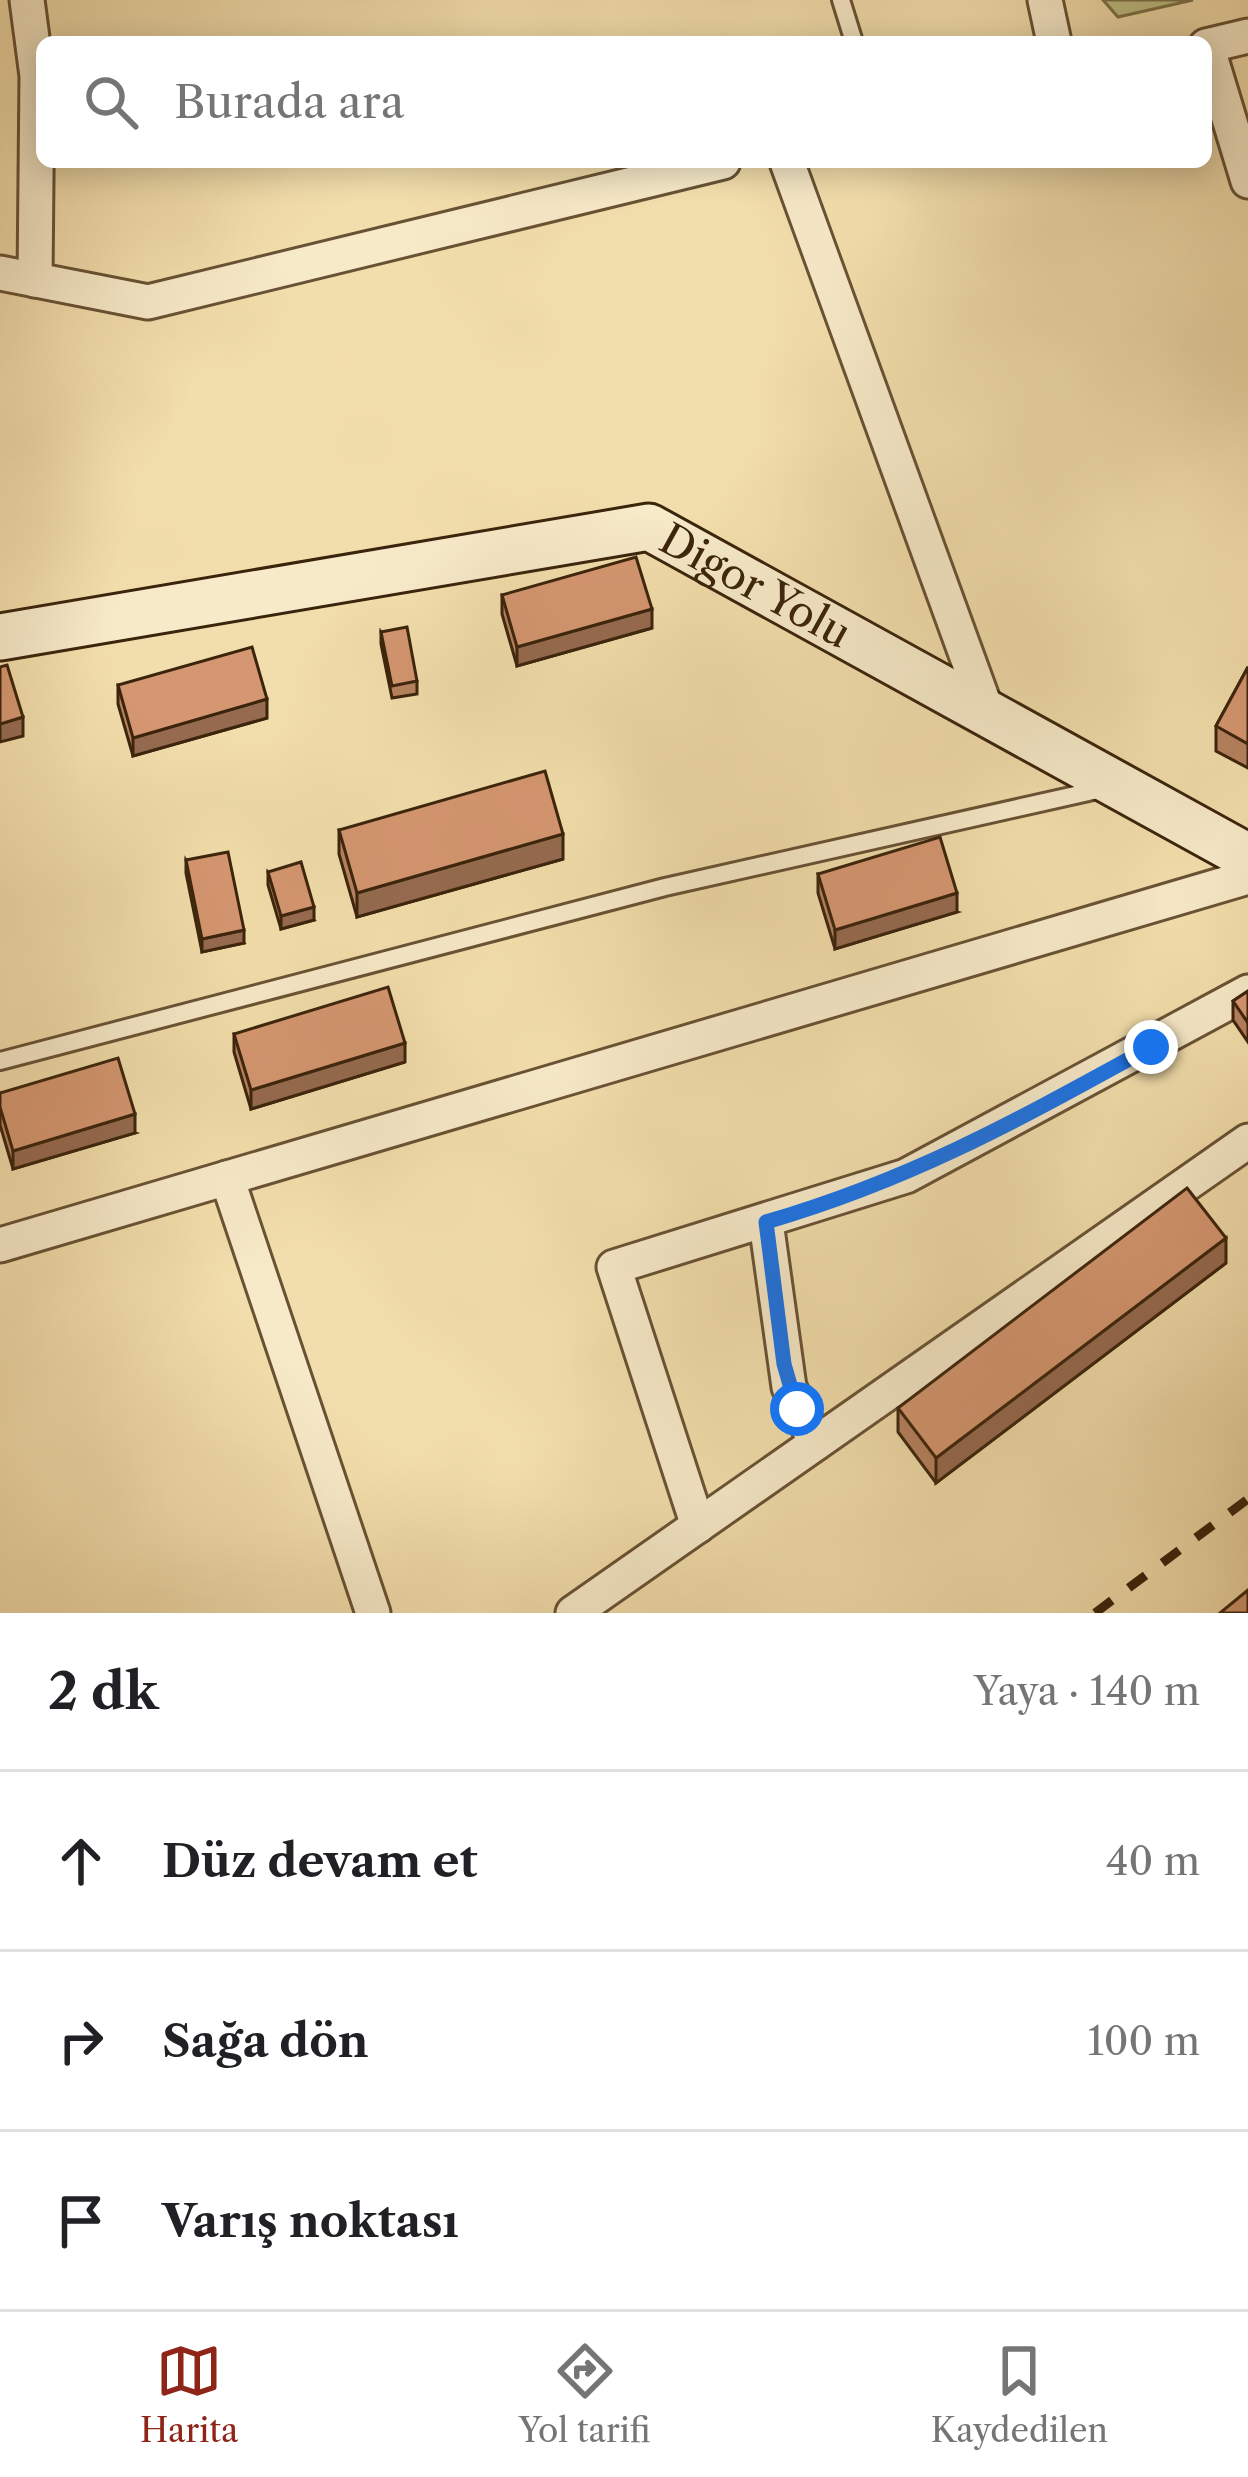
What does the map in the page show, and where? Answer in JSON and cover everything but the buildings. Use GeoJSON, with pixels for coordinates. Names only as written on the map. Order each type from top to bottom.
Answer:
{"type":"FeatureCollection","features":[{"type":"Feature","properties":{"kind":"main road","name":"Digor Yolu"},"geometry":{"type":"LineString","coordinates":[[0,637],[649,527],[990,720],[1248,857]]}},
{"type":"Feature","properties":{"kind":"street"},"geometry":{"type":"LineString","coordinates":[[27,0],[36,68]]}},
{"type":"Feature","properties":{"kind":"street"},"geometry":{"type":"LineString","coordinates":[[1046,0],[1053,36]]}},
{"type":"Feature","properties":{"kind":"street"},"geometry":{"type":"LineString","coordinates":[[1212,45],[1248,36]]}},
{"type":"Feature","properties":{"kind":"street"},"geometry":{"type":"LineString","coordinates":[[1212,65],[1248,181]]}},
{"type":"Feature","properties":{"kind":"street"},"geometry":{"type":"LineString","coordinates":[[35,280],[36,168]]}},
{"type":"Feature","properties":{"kind":"street"},"geometry":{"type":"LineString","coordinates":[[0,273],[148,302],[698,168]]}},
{"type":"Feature","properties":{"kind":"street"},"geometry":{"type":"LineString","coordinates":[[789,168],[990,720]]}},
{"type":"Feature","properties":{"kind":"street"},"geometry":{"type":"LineString","coordinates":[[0,1245],[1248,877]]}},
{"type":"Feature","properties":{"kind":"street"},"geometry":{"type":"LineString","coordinates":[[698,1526],[614,1267],[867,1191],[949,1157],[1248,992]]}},
{"type":"Feature","properties":{"kind":"street"},"geometry":{"type":"LineString","coordinates":[[573,1613],[1248,1141]]}},
{"type":"Feature","properties":{"kind":"street"},"geometry":{"type":"LineString","coordinates":[[227,1178],[373,1613]]}},
{"type":"Feature","properties":{"kind":"street"},"geometry":{"type":"LineString","coordinates":[[766,1222],[789,1387],[816,1443]]}},
{"type":"Feature","properties":{"kind":"lane"},"geometry":{"type":"LineString","coordinates":[[842,0],[852,36]]}},
{"type":"Feature","properties":{"kind":"lane"},"geometry":{"type":"LineString","coordinates":[[0,1061],[665,887],[1114,786]]}},
{"type":"Feature","properties":{"kind":"green space"},"geometry":{"type":"Polygon","coordinates":[[[1103,0],[1193,0],[1118,17],[1103,0]]]}},
{"type":"Feature","properties":{"kind":"railway"},"geometry":{"type":"LineString","coordinates":[[1095,1613],[1248,1499]]}},
{"type":"Feature","properties":{"kind":"route"},"geometry":{"type":"LineString","coordinates":[[797,1409],[784,1364],[766,1222],[867,1191],[949,1157],[1151,1047]]}}]}
